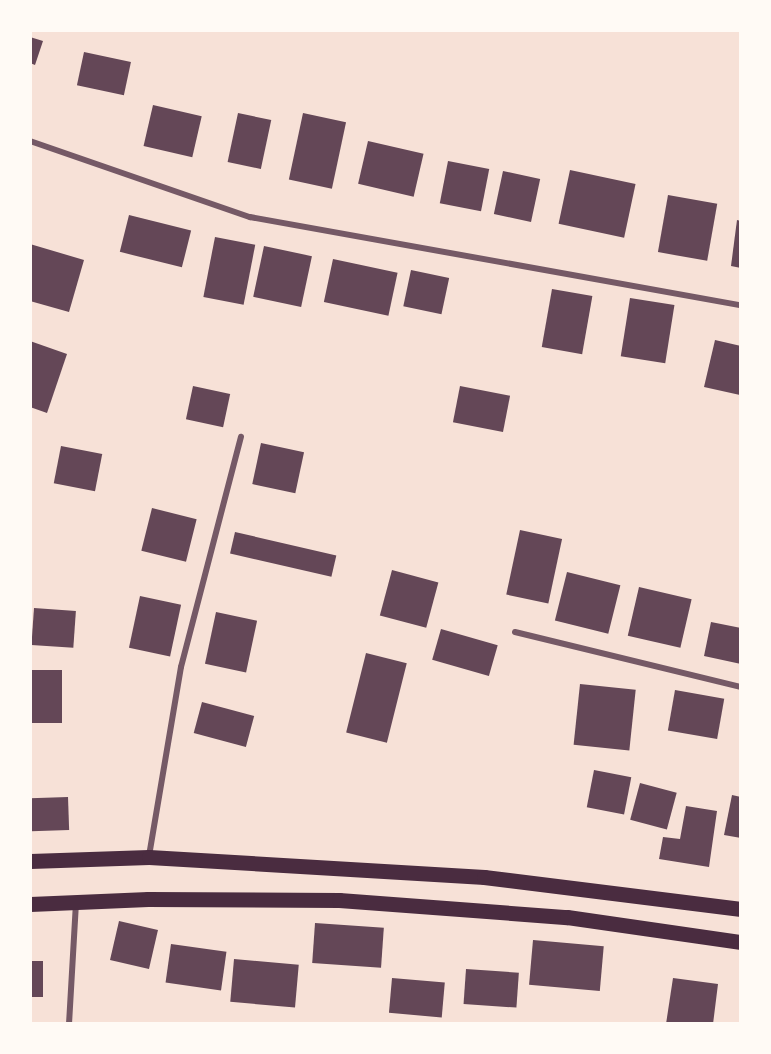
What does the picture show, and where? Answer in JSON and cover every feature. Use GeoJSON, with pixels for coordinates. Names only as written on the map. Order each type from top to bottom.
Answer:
{"type":"FeatureCollection","features":[{"type":"Feature","properties":{"kind":"main road"},"geometry":{"type":"LineString","coordinates":[[30,861],[149,856],[484,877],[741,909]]}},
{"type":"Feature","properties":{"kind":"main road"},"geometry":{"type":"LineString","coordinates":[[30,904],[76,901],[339,900],[567,917],[741,942]]}},
{"type":"Feature","properties":{"kind":"street"},"geometry":{"type":"LineString","coordinates":[[30,141],[250,217],[741,305]]}},
{"type":"Feature","properties":{"kind":"street"},"geometry":{"type":"LineString","coordinates":[[149,856],[181,667],[241,437]]}},
{"type":"Feature","properties":{"kind":"street"},"geometry":{"type":"LineString","coordinates":[[515,632],[741,687]]}},
{"type":"Feature","properties":{"kind":"street"},"geometry":{"type":"LineString","coordinates":[[69,1024],[76,901]]}},
{"type":"Feature","properties":{"kind":"building"},"geometry":{"type":"Polygon","coordinates":[[[30,37],[43,41],[35,65],[30,63],[30,37]]]}},
{"type":"Feature","properties":{"kind":"building"},"geometry":{"type":"Polygon","coordinates":[[[84,52],[131,62],[124,95],[77,85],[84,52]]]}},
{"type":"Feature","properties":{"kind":"building"},"geometry":{"type":"Polygon","coordinates":[[[153,105],[202,116],[192,157],[144,146],[153,105]]]}},
{"type":"Feature","properties":{"kind":"building"},"geometry":{"type":"Polygon","coordinates":[[[238,113],[271,120],[261,169],[228,162],[238,113]]]}},
{"type":"Feature","properties":{"kind":"building"},"geometry":{"type":"Polygon","coordinates":[[[303,113],[346,122],[332,189],[289,180],[303,113]]]}},
{"type":"Feature","properties":{"kind":"building"},"geometry":{"type":"Polygon","coordinates":[[[368,141],[424,154],[414,197],[358,184],[368,141]]]}},
{"type":"Feature","properties":{"kind":"building"},"geometry":{"type":"Polygon","coordinates":[[[448,161],[489,169],[481,211],[440,203],[448,161]]]}},
{"type":"Feature","properties":{"kind":"building"},"geometry":{"type":"Polygon","coordinates":[[[570,170],[636,184],[624,238],[559,224],[570,170]]]}},
{"type":"Feature","properties":{"kind":"building"},"geometry":{"type":"Polygon","coordinates":[[[503,171],[540,179],[531,222],[494,214],[503,171]]]}},
{"type":"Feature","properties":{"kind":"building"},"geometry":{"type":"Polygon","coordinates":[[[668,195],[717,204],[707,261],[658,252],[668,195]]]}},
{"type":"Feature","properties":{"kind":"building"},"geometry":{"type":"Polygon","coordinates":[[[129,215],[191,230],[182,267],[120,252],[129,215]]]}},
{"type":"Feature","properties":{"kind":"building"},"geometry":{"type":"Polygon","coordinates":[[[737,220],[741,221],[741,268],[731,266],[737,220]]]}},
{"type":"Feature","properties":{"kind":"building"},"geometry":{"type":"Polygon","coordinates":[[[215,237],[255,245],[244,305],[203,297],[215,237]]]}},
{"type":"Feature","properties":{"kind":"building"},"geometry":{"type":"Polygon","coordinates":[[[30,244],[84,260],[69,312],[30,301],[30,244]]]}},
{"type":"Feature","properties":{"kind":"building"},"geometry":{"type":"Polygon","coordinates":[[[264,246],[312,256],[301,307],[253,297],[264,246]]]}},
{"type":"Feature","properties":{"kind":"building"},"geometry":{"type":"Polygon","coordinates":[[[333,259],[398,273],[388,316],[324,302],[333,259]]]}},
{"type":"Feature","properties":{"kind":"building"},"geometry":{"type":"Polygon","coordinates":[[[411,270],[449,278],[441,314],[403,306],[411,270]]]}},
{"type":"Feature","properties":{"kind":"building"},"geometry":{"type":"Polygon","coordinates":[[[552,289],[592,296],[582,354],[542,347],[552,289]]]}},
{"type":"Feature","properties":{"kind":"building"},"geometry":{"type":"Polygon","coordinates":[[[630,298],[674,305],[665,363],[621,356],[630,298]]]}},
{"type":"Feature","properties":{"kind":"building"},"geometry":{"type":"Polygon","coordinates":[[[715,340],[741,346],[740,395],[704,387],[715,340]]]}},
{"type":"Feature","properties":{"kind":"building"},"geometry":{"type":"Polygon","coordinates":[[[30,341],[67,354],[47,413],[30,407],[30,341]]]}},
{"type":"Feature","properties":{"kind":"building"},"geometry":{"type":"Polygon","coordinates":[[[193,386],[230,394],[223,427],[186,419],[193,386]]]}},
{"type":"Feature","properties":{"kind":"building"},"geometry":{"type":"Polygon","coordinates":[[[460,386],[510,396],[503,432],[453,422],[460,386]]]}},
{"type":"Feature","properties":{"kind":"building"},"geometry":{"type":"Polygon","coordinates":[[[261,443],[304,452],[295,493],[252,484],[261,443]]]}},
{"type":"Feature","properties":{"kind":"building"},"geometry":{"type":"Polygon","coordinates":[[[61,446],[102,454],[95,491],[54,483],[61,446]]]}},
{"type":"Feature","properties":{"kind":"building"},"geometry":{"type":"Polygon","coordinates":[[[152,508],[197,519],[186,562],[141,551],[152,508]]]}},
{"type":"Feature","properties":{"kind":"building"},"geometry":{"type":"Polygon","coordinates":[[[520,530],[562,539],[548,603],[506,595],[520,530]]]}},
{"type":"Feature","properties":{"kind":"building"},"geometry":{"type":"Polygon","coordinates":[[[235,532],[336,555],[331,577],[230,553],[235,532]]]}},
{"type":"Feature","properties":{"kind":"building"},"geometry":{"type":"Polygon","coordinates":[[[392,570],[438,582],[426,628],[380,615],[392,570]]]}},
{"type":"Feature","properties":{"kind":"building"},"geometry":{"type":"Polygon","coordinates":[[[567,572],[620,585],[608,634],[555,621],[567,572]]]}},
{"type":"Feature","properties":{"kind":"building"},"geometry":{"type":"Polygon","coordinates":[[[639,587],[692,599],[680,648],[628,636],[639,587]]]}},
{"type":"Feature","properties":{"kind":"building"},"geometry":{"type":"Polygon","coordinates":[[[140,596],[181,605],[170,657],[129,648],[140,596]]]}},
{"type":"Feature","properties":{"kind":"building"},"geometry":{"type":"Polygon","coordinates":[[[34,608],[76,611],[73,648],[31,645],[34,608]]]}},
{"type":"Feature","properties":{"kind":"building"},"geometry":{"type":"Polygon","coordinates":[[[216,612],[257,621],[246,673],[205,664],[216,612]]]}},
{"type":"Feature","properties":{"kind":"building"},"geometry":{"type":"Polygon","coordinates":[[[711,622],[741,628],[741,664],[704,656],[711,622]]]}},
{"type":"Feature","properties":{"kind":"building"},"geometry":{"type":"Polygon","coordinates":[[[441,629],[498,645],[489,676],[432,660],[441,629]]]}},
{"type":"Feature","properties":{"kind":"building"},"geometry":{"type":"Polygon","coordinates":[[[366,653],[407,663],[387,743],[346,733],[366,653]]]}},
{"type":"Feature","properties":{"kind":"building"},"geometry":{"type":"Polygon","coordinates":[[[30,670],[62,670],[62,723],[30,723],[30,670]]]}},
{"type":"Feature","properties":{"kind":"building"},"geometry":{"type":"Polygon","coordinates":[[[580,684],[636,690],[629,751],[574,745],[580,684]]]}},
{"type":"Feature","properties":{"kind":"building"},"geometry":{"type":"Polygon","coordinates":[[[675,690],[724,699],[717,739],[668,730],[675,690]]]}},
{"type":"Feature","properties":{"kind":"building"},"geometry":{"type":"Polygon","coordinates":[[[202,702],[254,716],[246,747],[194,733],[202,702]]]}},
{"type":"Feature","properties":{"kind":"building"},"geometry":{"type":"Polygon","coordinates":[[[594,770],[631,777],[624,815],[587,807],[594,770]]]}},
{"type":"Feature","properties":{"kind":"building"},"geometry":{"type":"Polygon","coordinates":[[[640,783],[677,793],[667,830],[630,820],[640,783]]]}},
{"type":"Feature","properties":{"kind":"building"},"geometry":{"type":"Polygon","coordinates":[[[732,795],[741,797],[741,838],[724,835],[732,795]]]}},
{"type":"Feature","properties":{"kind":"building"},"geometry":{"type":"Polygon","coordinates":[[[68,797],[69,830],[31,831],[30,798],[68,797]]]}},
{"type":"Feature","properties":{"kind":"building"},"geometry":{"type":"Polygon","coordinates":[[[686,806],[717,811],[709,867],[659,859],[663,837],[680,839],[686,806]]]}},
{"type":"Feature","properties":{"kind":"building"},"geometry":{"type":"Polygon","coordinates":[[[119,921],[158,930],[149,969],[110,960],[119,921]]]}},
{"type":"Feature","properties":{"kind":"building"},"geometry":{"type":"Polygon","coordinates":[[[315,923],[384,928],[381,968],[312,963],[315,923]]]}},
{"type":"Feature","properties":{"kind":"building"},"geometry":{"type":"Polygon","coordinates":[[[533,940],[604,946],[600,991],[529,985],[533,940]]]}},
{"type":"Feature","properties":{"kind":"building"},"geometry":{"type":"Polygon","coordinates":[[[171,944],[226,952],[221,990],[166,983],[171,944]]]}},
{"type":"Feature","properties":{"kind":"building"},"geometry":{"type":"Polygon","coordinates":[[[234,959],[299,965],[295,1008],[230,1002],[234,959]]]}},
{"type":"Feature","properties":{"kind":"building"},"geometry":{"type":"Polygon","coordinates":[[[30,961],[43,961],[43,997],[30,997],[30,961]]]}},
{"type":"Feature","properties":{"kind":"building"},"geometry":{"type":"Polygon","coordinates":[[[466,969],[519,973],[516,1008],[464,1004],[466,969]]]}},
{"type":"Feature","properties":{"kind":"building"},"geometry":{"type":"Polygon","coordinates":[[[392,978],[445,983],[442,1017],[389,1013],[392,978]]]}},
{"type":"Feature","properties":{"kind":"building"},"geometry":{"type":"Polygon","coordinates":[[[673,978],[718,984],[713,1024],[666,1024],[673,978]]]}}]}
